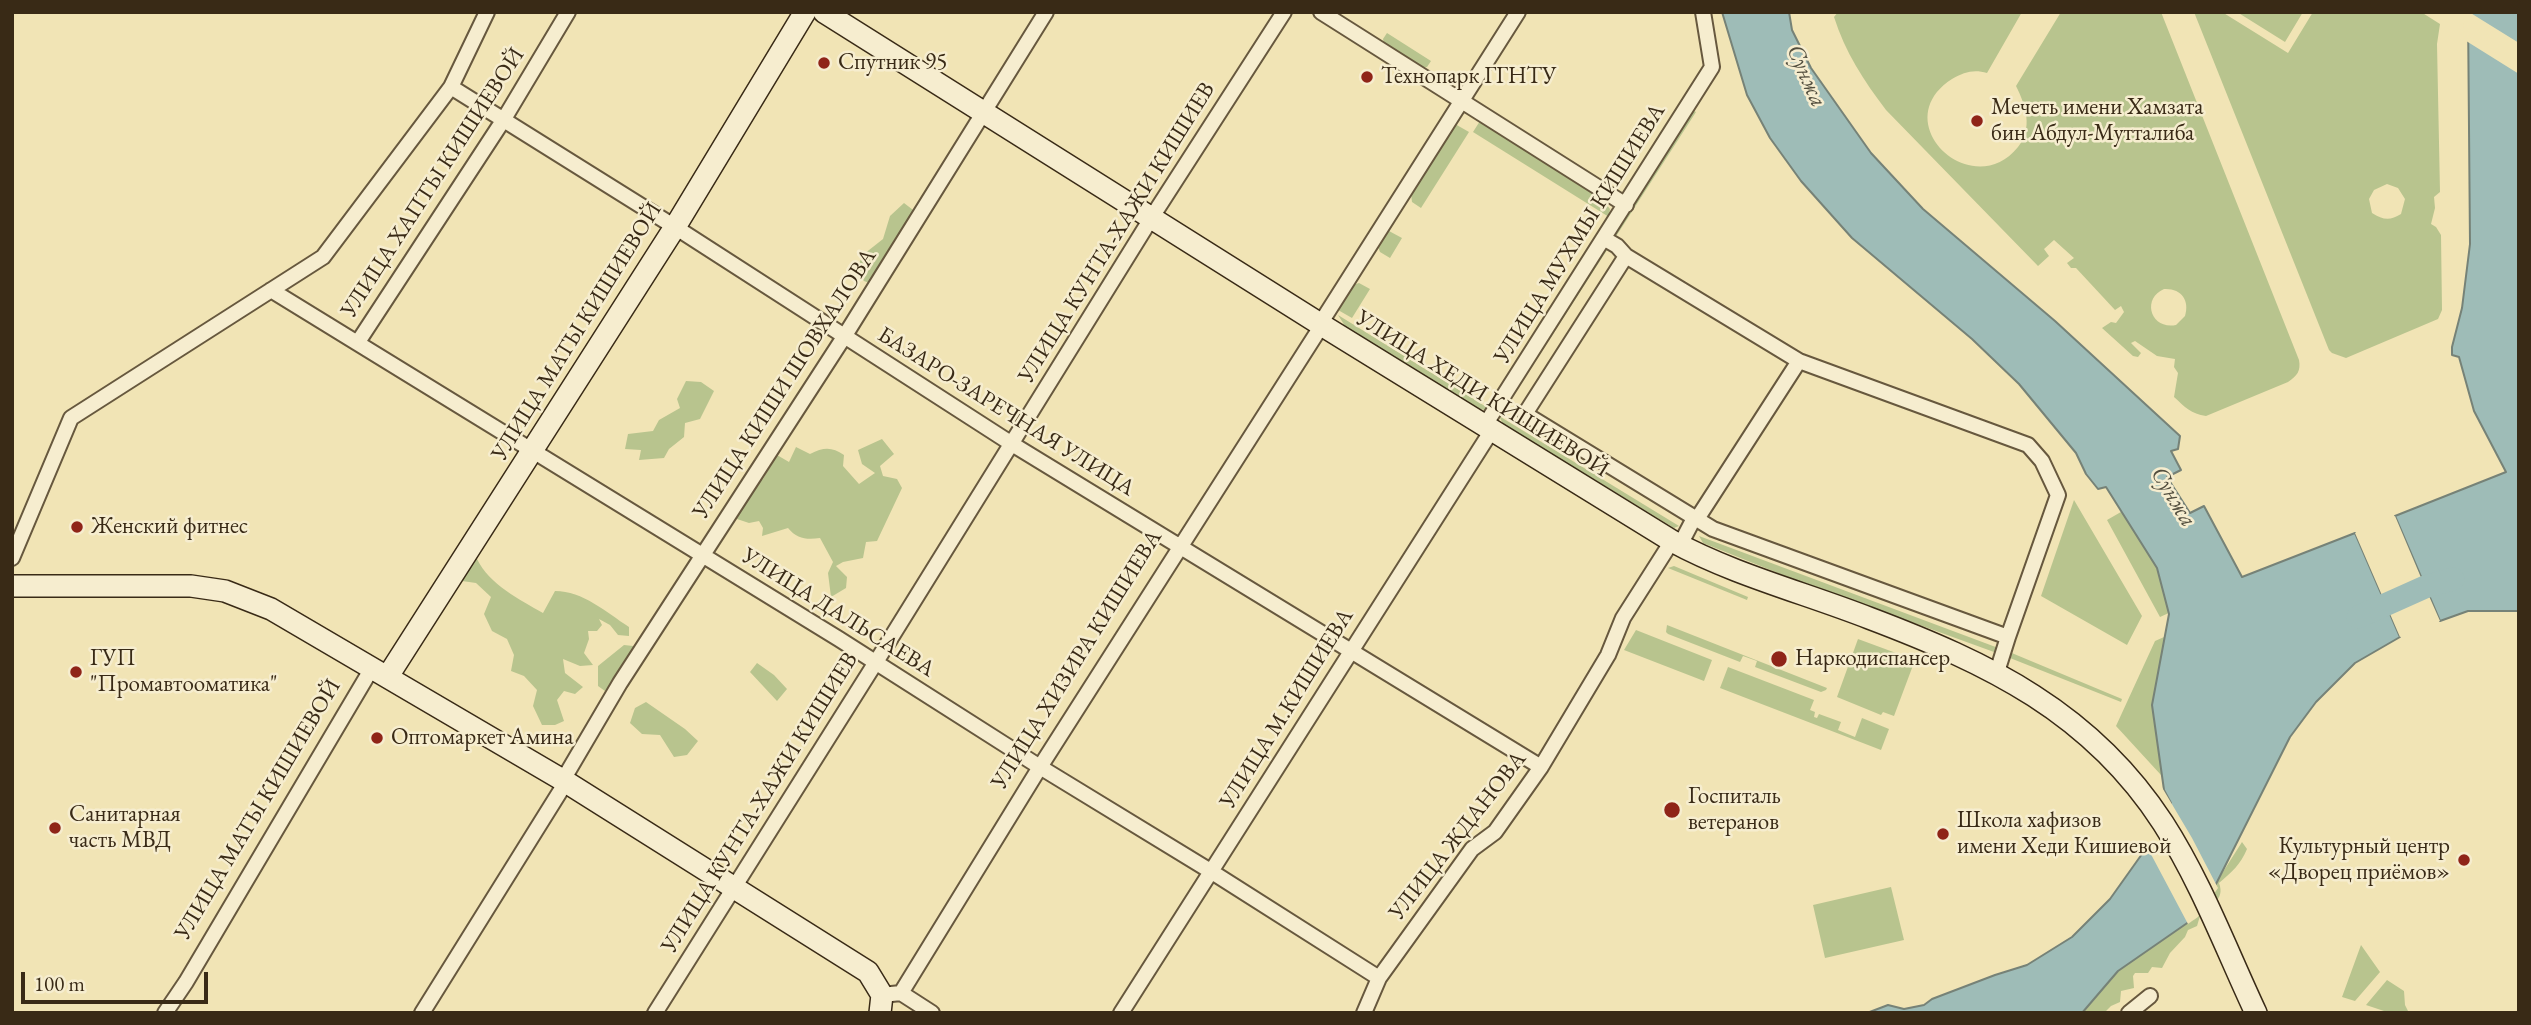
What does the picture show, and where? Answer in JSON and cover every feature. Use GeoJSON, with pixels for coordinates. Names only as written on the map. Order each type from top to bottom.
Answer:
{"type":"FeatureCollection","features":[{"type":"Feature","properties":{"kind":"main road","name":"УЛИЦА МАТЫ КИШИЕВОЙ"},"geometry":{"type":"LineString","coordinates":[[380,672],[532,452],[675,227],[805,12]]}},
{"type":"Feature","properties":{"kind":"main road","name":"УЛИЦА ХЕДИ КИШИЕВОЙ"},"geometry":{"type":"LineString","coordinates":[[824,12],[1321,325],[1676,543],[1726,565],[1937,644],[1997,672],[2037,696],[2067,718],[2103,751],[2129,779],[2162,822],[2194,878],[2256,1013]]}},
{"type":"Feature","properties":{"kind":"main road"},"geometry":{"type":"LineString","coordinates":[[12,586],[170,585],[225,591],[257,603],[288,618],[564,781],[867,972],[888,1000]]}},
{"type":"Feature","properties":{"kind":"street"},"geometry":{"type":"LineString","coordinates":[[12,558],[71,418],[323,257],[451,87],[488,12]]}},
{"type":"Feature","properties":{"kind":"street","name":"УЛИЦА ХАПТЫ КИШИЕВОЙ"},"geometry":{"type":"LineString","coordinates":[[358,342],[504,119],[568,12]]}},
{"type":"Feature","properties":{"kind":"street","name":"УЛИЦА КИШИ ШОВХАЛОВА"},"geometry":{"type":"LineString","coordinates":[[423,1013],[564,781],[620,683],[844,337],[1046,12]]}},
{"type":"Feature","properties":{"kind":"street","name":"УЛИЦА КУНТА-ХАЖИ КИШИЕВ"},"geometry":{"type":"LineString","coordinates":[[655,1013],[1283,12]]}},
{"type":"Feature","properties":{"kind":"street"},"geometry":{"type":"LineString","coordinates":[[1321,12],[1626,205]]}},
{"type":"Feature","properties":{"kind":"street","name":"УЛИЦА ХИЗИРА КИШИЕВА"},"geometry":{"type":"LineString","coordinates":[[888,1000],[1040,768],[1518,12]]}},
{"type":"Feature","properties":{"kind":"street","name":"УЛИЦА МУХМЫ КИШИЕВА"},"geometry":{"type":"LineString","coordinates":[[1488,428],[1712,67],[1703,12]]}},
{"type":"Feature","properties":{"kind":"street","name":"БАЗАРО-ЗАРЕЧНАЯ УЛИЦА"},"geometry":{"type":"LineString","coordinates":[[451,87],[675,227],[1012,444],[1541,767]]}},
{"type":"Feature","properties":{"kind":"street"},"geometry":{"type":"LineString","coordinates":[[1605,239],[1617,246],[1626,256],[1799,361],[2028,445],[2042,461],[2058,495],[1997,672]]}},
{"type":"Feature","properties":{"kind":"street"},"geometry":{"type":"LineString","coordinates":[[1626,256],[1525,414],[1720,531],[2008,637]]}},
{"type":"Feature","properties":{"kind":"street","name":"УЛИЦА ДАЛЬСАЕВА"},"geometry":{"type":"LineString","coordinates":[[271,290],[532,452],[703,554],[1040,768],[1212,872],[1379,978]]}},
{"type":"Feature","properties":{"kind":"street","name":"УЛИЦА ЖДАНОВА"},"geometry":{"type":"LineString","coordinates":[[1364,1013],[1379,978],[1472,849],[1495,832],[1541,767],[1608,655],[1623,618],[1676,543],[1697,519],[1799,361]]}},
{"type":"Feature","properties":{"kind":"street","name":"УЛИЦА М.КИШИЕВА"},"geometry":{"type":"LineString","coordinates":[[1121,1013],[1351,652],[1488,428]]}},
{"type":"Feature","properties":{"kind":"street","name":"УЛИЦА МАТЫ КИШИЕВОЙ"},"geometry":{"type":"LineString","coordinates":[[165,1013],[380,672]]}},
{"type":"Feature","properties":{"kind":"street"},"geometry":{"type":"LineString","coordinates":[[2129,1013],[2150,996]]}},
{"type":"Feature","properties":{"kind":"street"},"geometry":{"type":"LineString","coordinates":[[888,1000],[932,1013]]}},
{"type":"Feature","properties":{"kind":"green space"},"geometry":{"type":"Polygon","coordinates":[[[1838,12],[2022,12],[1987,73],[1969,72],[1952,79],[1934,97],[1928,116],[1931,134],[1943,150],[1959,162],[1979,166],[1999,162],[2023,140],[2026,117],[2016,86],[2061,12],[2161,12],[2299,360],[2296,375],[2288,382],[2206,416],[2196,414],[2185,407],[2174,397],[2178,373],[2174,367],[2175,359],[2157,356],[2135,341],[2131,343],[2141,353],[2138,357],[2133,356],[2102,328],[2111,322],[2116,323],[2124,312],[2121,306],[2115,310],[2076,268],[2071,268],[2067,263],[2074,258],[2054,240],[2044,249],[2049,256],[2038,266],[1886,110],[1856,66],[1834,17],[1838,12]],[[2164,289],[2157,294],[2151,306],[2152,313],[2160,323],[2176,325],[2185,316],[2186,305],[2183,296],[2164,289]]]}},
{"type":"Feature","properties":{"kind":"green space"},"geometry":{"type":"Polygon","coordinates":[[[2194,12],[2222,12],[2288,53],[2313,12],[2421,12],[2440,24],[2437,44],[2440,192],[2434,197],[2435,208],[2431,224],[2441,235],[2442,310],[2438,319],[2346,358],[2329,350],[2194,12]],[[2387,184],[2374,190],[2369,199],[2372,213],[2386,219],[2401,214],[2405,199],[2398,188],[2387,184]]]}},
{"type":"Feature","properties":{"kind":"green space"},"geometry":{"type":"Polygon","coordinates":[[[2237,12],[2303,12],[2285,42],[2237,12]]]}},
{"type":"Feature","properties":{"kind":"green space"},"geometry":{"type":"Polygon","coordinates":[[[1387,33],[1431,61],[1427,67],[1422,68],[1384,44],[1383,39],[1387,33]]]}},
{"type":"Feature","properties":{"kind":"green space"},"geometry":{"type":"Polygon","coordinates":[[[1694,111],[1696,112],[1615,238],[1615,233],[1694,111]]]}},
{"type":"Feature","properties":{"kind":"green space"},"geometry":{"type":"Polygon","coordinates":[[[1480,121],[1602,199],[1610,209],[1609,217],[1473,132],[1480,121]]]}},
{"type":"Feature","properties":{"kind":"green space"},"geometry":{"type":"Polygon","coordinates":[[[1455,124],[1469,132],[1421,208],[1412,202],[1411,194],[1455,124]]]}},
{"type":"Feature","properties":{"kind":"green space"},"geometry":{"type":"Polygon","coordinates":[[[904,203],[917,213],[872,284],[864,281],[855,270],[864,254],[883,239],[890,216],[904,203]]]}},
{"type":"Feature","properties":{"kind":"green space"},"geometry":{"type":"Polygon","coordinates":[[[1389,231],[1402,238],[1390,258],[1380,252],[1378,247],[1389,231]]]}},
{"type":"Feature","properties":{"kind":"green space"},"geometry":{"type":"Polygon","coordinates":[[[1609,247],[1502,413],[1604,249],[1609,247]]]}},
{"type":"Feature","properties":{"kind":"green space"},"geometry":{"type":"Polygon","coordinates":[[[1359,283],[1370,289],[1352,318],[1338,310],[1353,285],[1359,283]]]}},
{"type":"Feature","properties":{"kind":"green space"},"geometry":{"type":"Polygon","coordinates":[[[1338,315],[1488,408],[1479,409],[1345,326],[1338,315]]]}},
{"type":"Feature","properties":{"kind":"green space"},"geometry":{"type":"Polygon","coordinates":[[[686,381],[701,382],[714,391],[700,419],[685,423],[684,437],[669,449],[664,458],[639,460],[641,450],[625,449],[628,434],[653,431],[659,420],[680,408],[677,399],[686,381]]]}},
{"type":"Feature","properties":{"kind":"green space"},"geometry":{"type":"Polygon","coordinates":[[[1499,416],[1679,526],[1674,528],[1503,424],[1499,416]]]}},
{"type":"Feature","properties":{"kind":"green space"},"geometry":{"type":"Polygon","coordinates":[[[882,439],[894,454],[880,466],[883,476],[897,479],[902,488],[877,541],[866,542],[863,558],[836,566],[847,577],[846,588],[831,597],[828,573],[833,562],[820,538],[802,538],[788,528],[762,536],[763,528],[759,521],[749,523],[737,519],[739,507],[749,487],[763,479],[777,455],[789,462],[796,447],[810,454],[828,449],[840,452],[844,455],[843,466],[859,484],[875,473],[862,464],[858,450],[882,439]]]}},
{"type":"Feature","properties":{"kind":"green space"},"geometry":{"type":"Polygon","coordinates":[[[2168,485],[2230,585],[2160,617],[2107,520],[2168,485]]]}},
{"type":"Feature","properties":{"kind":"green space"},"geometry":{"type":"Polygon","coordinates":[[[2074,500],[2142,616],[2127,645],[2041,596],[2074,500]]]}},
{"type":"Feature","properties":{"kind":"green space"},"geometry":{"type":"Polygon","coordinates":[[[1699,536],[2001,649],[1994,652],[1793,579],[1703,543],[1699,536]]]}},
{"type":"Feature","properties":{"kind":"green space"},"geometry":{"type":"Polygon","coordinates":[[[473,559],[477,559],[489,576],[506,590],[543,613],[555,591],[565,592],[594,603],[629,627],[629,636],[618,635],[610,625],[599,619],[602,625],[597,631],[588,631],[589,639],[584,653],[593,665],[580,666],[563,659],[565,673],[583,687],[575,694],[564,691],[557,700],[564,721],[555,725],[542,725],[533,706],[537,690],[524,676],[511,671],[514,655],[507,639],[492,631],[484,614],[491,597],[476,583],[462,581],[473,559]]]}},
{"type":"Feature","properties":{"kind":"green space"},"geometry":{"type":"Polygon","coordinates":[[[1674,566],[1748,597],[1747,600],[1668,568],[1674,566]]]}},
{"type":"Feature","properties":{"kind":"green space"},"geometry":{"type":"Polygon","coordinates":[[[2287,583],[2172,787],[2116,726],[2155,641],[2287,583]]]}},
{"type":"Feature","properties":{"kind":"green space"},"geometry":{"type":"Polygon","coordinates":[[[1667,625],[1827,688],[1821,692],[1755,667],[1757,661],[1743,656],[1740,662],[1668,634],[1667,625]]]}},
{"type":"Feature","properties":{"kind":"green space"},"geometry":{"type":"Polygon","coordinates":[[[1636,630],[1712,660],[1704,681],[1624,650],[1636,630]]]}},
{"type":"Feature","properties":{"kind":"green space"},"geometry":{"type":"Polygon","coordinates":[[[1858,639],[1915,660],[1894,716],[1883,712],[1881,715],[1837,697],[1858,639]]]}},
{"type":"Feature","properties":{"kind":"green space"},"geometry":{"type":"Polygon","coordinates":[[[624,645],[633,646],[634,651],[605,691],[598,686],[598,666],[624,645]]]}},
{"type":"Feature","properties":{"kind":"green space"},"geometry":{"type":"Polygon","coordinates":[[[2007,651],[2122,699],[2121,702],[2010,658],[2007,651]]]}},
{"type":"Feature","properties":{"kind":"green space"},"geometry":{"type":"Polygon","coordinates":[[[757,663],[787,689],[777,701],[750,672],[757,663]]]}},
{"type":"Feature","properties":{"kind":"green space"},"geometry":{"type":"Polygon","coordinates":[[[1728,667],[1814,700],[1810,710],[1815,712],[1814,717],[1817,718],[1819,714],[1841,722],[1838,730],[1855,737],[1862,718],[1889,729],[1881,750],[1720,688],[1728,667]]]}},
{"type":"Feature","properties":{"kind":"green space"},"geometry":{"type":"Polygon","coordinates":[[[646,702],[698,741],[687,755],[674,757],[660,735],[642,734],[630,723],[635,708],[646,702]]]}},
{"type":"Feature","properties":{"kind":"green space"},"geometry":{"type":"Polygon","coordinates":[[[2242,842],[2247,849],[2235,868],[2219,883],[2221,889],[2218,898],[2201,915],[2197,926],[2188,930],[2162,968],[2152,967],[2148,973],[2135,973],[2134,988],[2121,991],[2120,1002],[2104,1013],[2082,1013],[2118,971],[2193,919],[2242,842]]]}},
{"type":"Feature","properties":{"kind":"green space"},"geometry":{"type":"Polygon","coordinates":[[[1891,887],[1904,940],[1825,958],[1813,905],[1891,887]]]}},
{"type":"Feature","properties":{"kind":"green space"},"geometry":{"type":"Polygon","coordinates":[[[2361,945],[2380,972],[2355,1001],[2342,997],[2361,945]]]}},
{"type":"Feature","properties":{"kind":"green space"},"geometry":{"type":"Polygon","coordinates":[[[2387,980],[2404,991],[2405,1005],[2409,1013],[2390,1013],[2366,1005],[2387,980]]]}},
{"type":"Feature","properties":{"kind":"water","name":"Сунжа"},"geometry":{"type":"Polygon","coordinates":[[[1722,12],[1789,12],[1792,30],[1811,68],[1871,153],[1923,209],[2055,321],[2180,436],[2178,449],[2171,451],[2181,470],[2167,477],[2190,513],[2204,506],[2242,577],[2355,533],[2400,637],[2355,663],[2316,702],[2290,737],[2216,884],[2193,919],[2118,971],[2082,1013],[1867,1013],[1888,1005],[1904,1009],[1924,1005],[1932,999],[2027,965],[2072,937],[2110,899],[2142,854],[2143,847],[2156,843],[2171,803],[2164,790],[2152,705],[2169,614],[2157,568],[2106,487],[2098,489],[2086,474],[2076,453],[2019,384],[1972,339],[1852,238],[1801,181],[1770,138],[1747,95],[1722,12]]]}},
{"type":"Feature","properties":{"kind":"water"},"geometry":{"type":"Polygon","coordinates":[[[2468,12],[2519,12],[2519,611],[2468,611],[2440,621],[2395,516],[2506,472],[2474,411],[2459,357],[2452,355],[2462,308],[2470,244],[2468,12]]]}},
{"type":"Feature","properties":{"kind":"pier"},"geometry":{"type":"Polygon","coordinates":[[[2464,12],[2469,12],[2519,43],[2519,74],[2463,39],[2464,12]]]}},
{"type":"Feature","properties":{"kind":"pier"},"geometry":{"type":"Polygon","coordinates":[[[2395,516],[2440,621],[2437,622],[2391,517],[2395,516]]]}},
{"type":"Feature","properties":{"kind":"pier"},"geometry":{"type":"Polygon","coordinates":[[[2358,532],[2403,636],[2400,637],[2355,533],[2358,532]]]}},
{"type":"Feature","properties":{"kind":"pier"},"geometry":{"type":"Polygon","coordinates":[[[2160,784],[2218,888],[2198,917],[2188,924],[2145,843],[2154,840],[2163,825],[2167,803],[2160,784]]]}},
{"type":"Feature","properties":{"kind":"waterway"},"geometry":{"type":"LineString","coordinates":[[2358,617],[2425,587],[2453,579]]}},
{"type":"Feature","properties":{"kind":"place","name":"Спутник 95"},"geometry":{"type":"Point","coordinates":[824,63]}},
{"type":"Feature","properties":{"kind":"place","name":"Технопарк ГГНТУ"},"geometry":{"type":"Point","coordinates":[1367,77]}},
{"type":"Feature","properties":{"kind":"place","name":"Мечеть имени Хамзата бин Абдул-Мутталиба"},"geometry":{"type":"Point","coordinates":[1977,121]}},
{"type":"Feature","properties":{"kind":"place","name":"Женский фитнес"},"geometry":{"type":"Point","coordinates":[77,527]}},
{"type":"Feature","properties":{"kind":"place","name":"Наркодиспансер"},"geometry":{"type":"Point","coordinates":[1779,659]}},
{"type":"Feature","properties":{"kind":"place","name":"ГУП \"Промавтооматика\""},"geometry":{"type":"Point","coordinates":[76,672]}},
{"type":"Feature","properties":{"kind":"place","name":"Оптомаркет Амина"},"geometry":{"type":"Point","coordinates":[377,738]}},
{"type":"Feature","properties":{"kind":"place","name":"Госпиталь ветеранов"},"geometry":{"type":"Point","coordinates":[1672,810]}},
{"type":"Feature","properties":{"kind":"place","name":"Санитарная часть МВД"},"geometry":{"type":"Point","coordinates":[55,828]}},
{"type":"Feature","properties":{"kind":"place","name":"Школа хафизов имени Хеди Кишиевой"},"geometry":{"type":"Point","coordinates":[1943,834]}},
{"type":"Feature","properties":{"kind":"place","name":"Культурный центр «Дворец приёмов»"},"geometry":{"type":"Point","coordinates":[2464,860]}}]}
